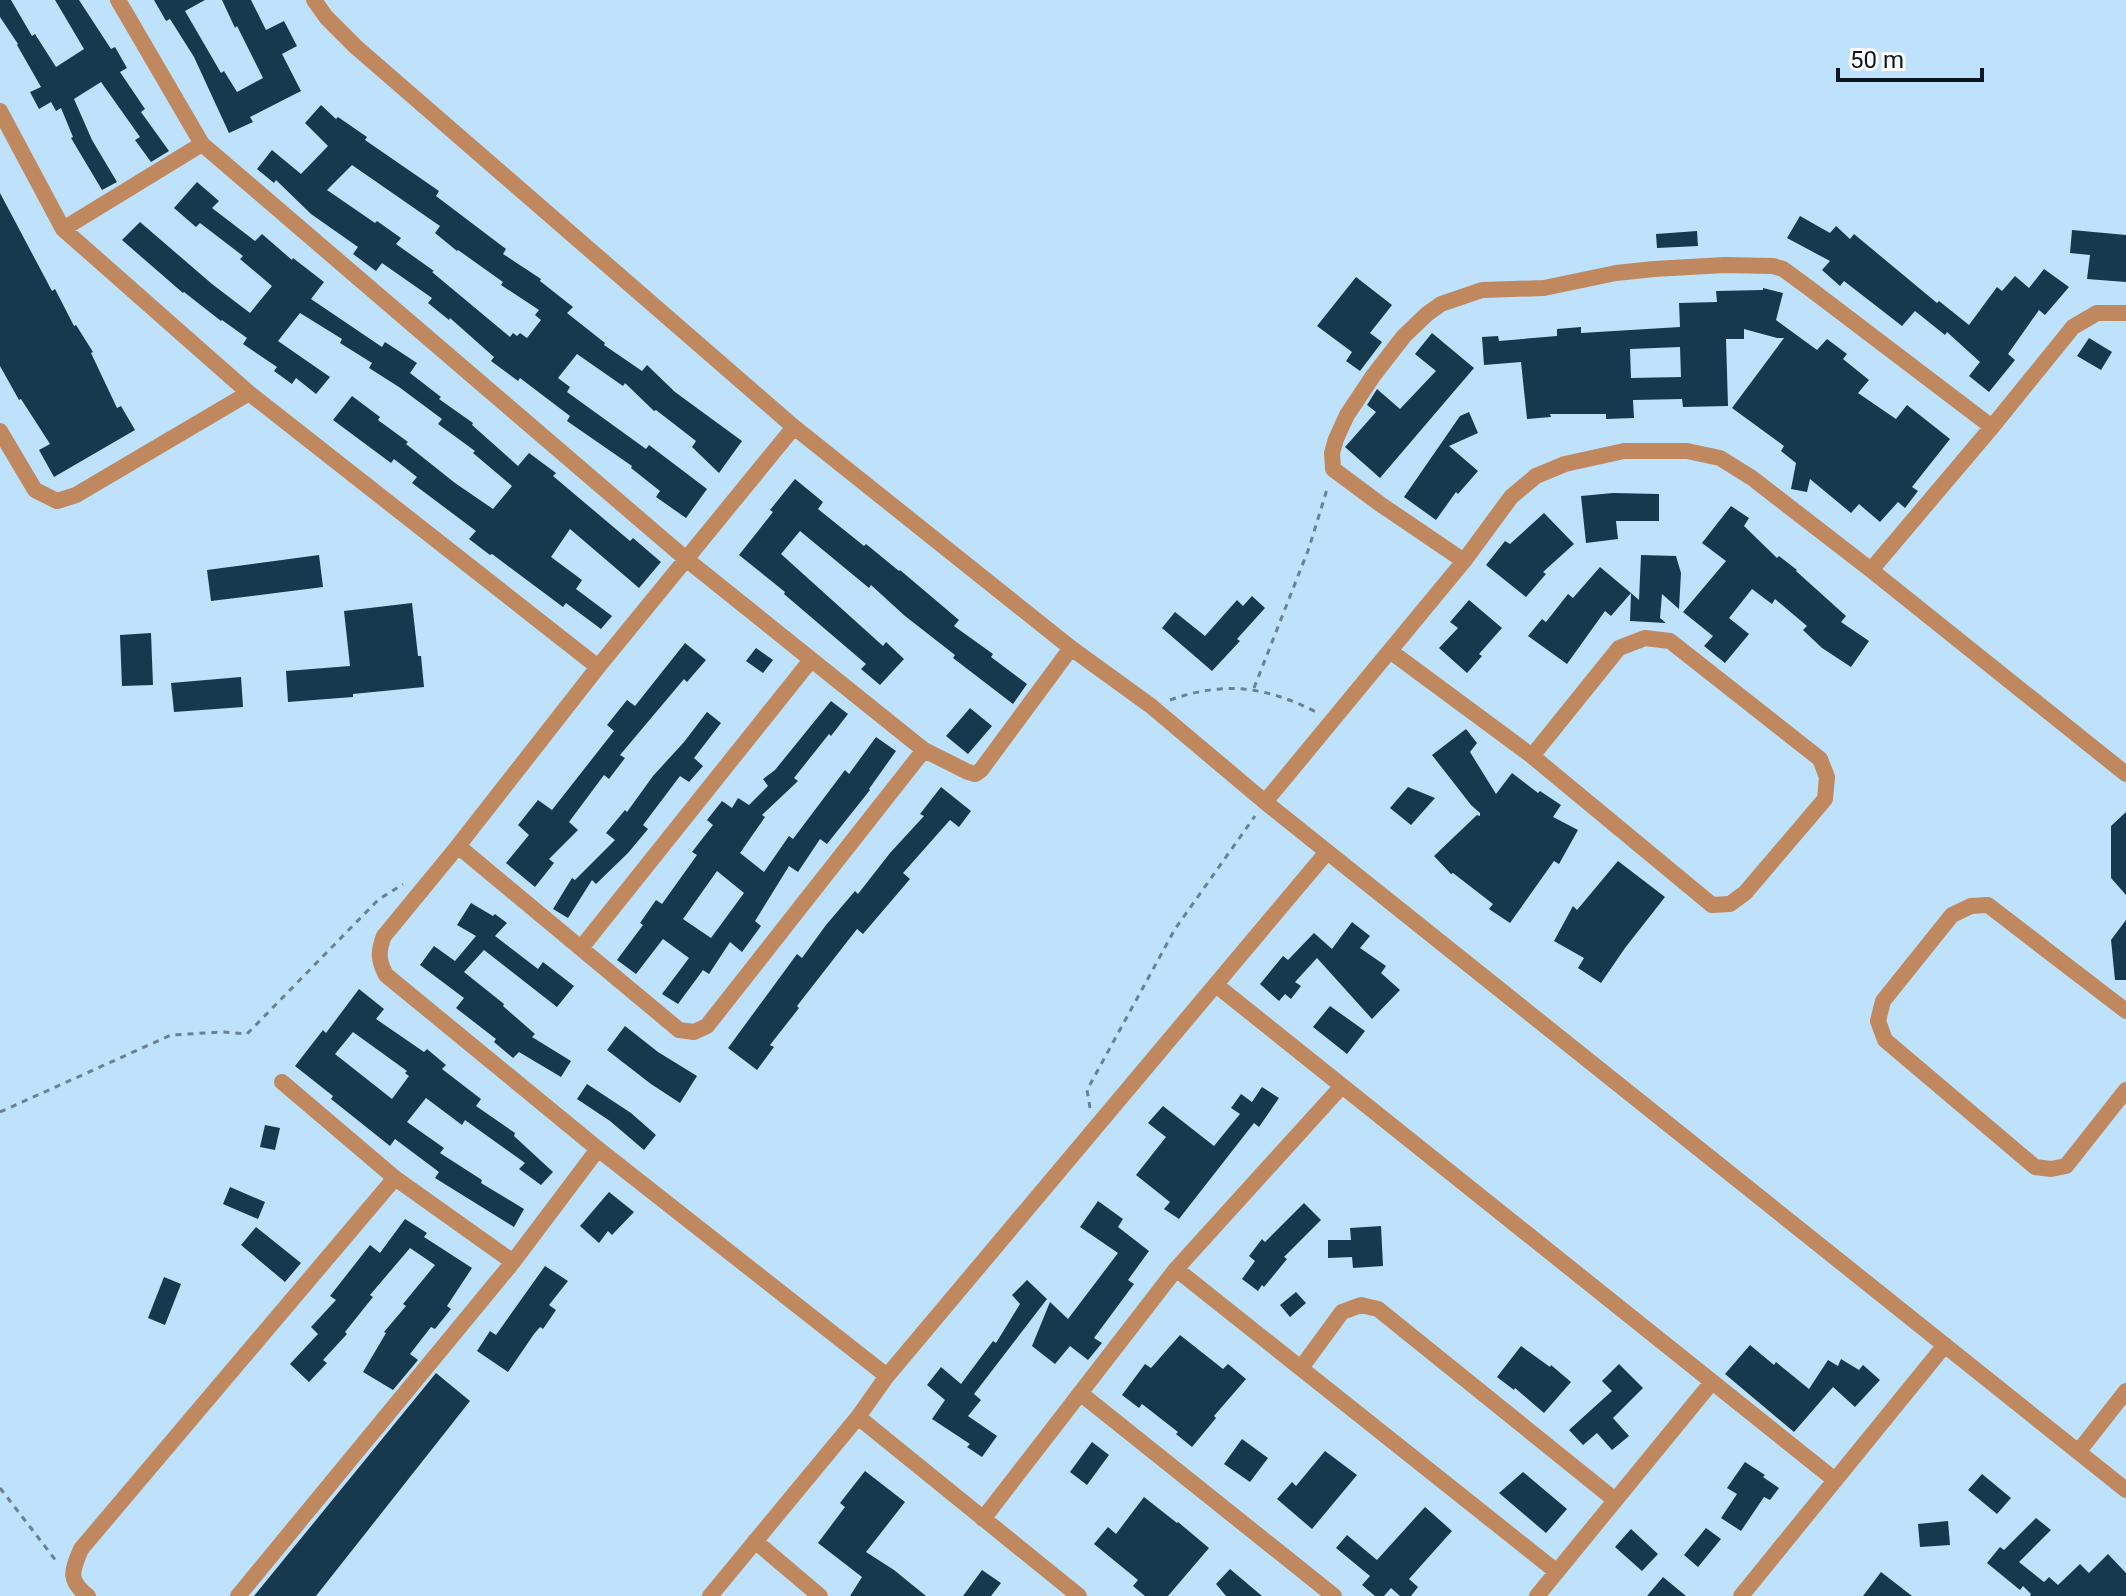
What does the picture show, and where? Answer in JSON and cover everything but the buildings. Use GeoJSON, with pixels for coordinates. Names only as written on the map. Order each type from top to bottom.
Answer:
{"type":"FeatureCollection","features":[{"type":"Feature","properties":{"kind":"street"},"geometry":{"type":"LineString","coordinates":[[118,0],[202,144],[686,559],[924,750],[968,772],[975,774],[981,770],[1071,648]]}},
{"type":"Feature","properties":{"kind":"street"},"geometry":{"type":"LineString","coordinates":[[314,0],[356,47],[794,427],[1071,648],[1151,706],[1327,852],[2126,1490]]}},
{"type":"Feature","properties":{"kind":"street"},"geometry":{"type":"LineString","coordinates":[[0,111],[63,229],[249,393],[598,667]]}},
{"type":"Feature","properties":{"kind":"street"},"geometry":{"type":"LineString","coordinates":[[63,229],[202,144]]}},
{"type":"Feature","properties":{"kind":"street"},"geometry":{"type":"LineString","coordinates":[[1464,561],[1333,469],[1332,453],[1347,415],[1404,336],[1441,304],[1482,290],[1544,288],[1616,273],[1654,269],[1773,266],[1783,269],[1992,427]]}},
{"type":"Feature","properties":{"kind":"street"},"geometry":{"type":"LineString","coordinates":[[1871,570],[2073,327],[2097,313],[2126,313]]}},
{"type":"Feature","properties":{"kind":"street"},"geometry":{"type":"LineString","coordinates":[[0,431],[35,490],[57,501],[76,495],[249,393]]}},
{"type":"Feature","properties":{"kind":"street"},"geometry":{"type":"LineString","coordinates":[[794,427],[384,936],[379,950],[380,963],[386,975],[598,1149],[887,1376]]}},
{"type":"Feature","properties":{"kind":"street"},"geometry":{"type":"LineString","coordinates":[[1265,802],[1464,561],[1511,497],[1536,476],[1565,464],[1624,451],[1687,451],[1720,458],[1752,478],[2126,774]]}},
{"type":"Feature","properties":{"kind":"street"},"geometry":{"type":"LineString","coordinates":[[1390,651],[1532,756],[1712,905],[1730,904],[1745,893],[1825,799],[1827,777],[1820,759],[1670,641],[1645,638],[1619,648],[1532,756]]}},
{"type":"Feature","properties":{"kind":"street"},"geometry":{"type":"LineString","coordinates":[[581,948],[811,660]]}},
{"type":"Feature","properties":{"kind":"street"},"geometry":{"type":"LineString","coordinates":[[458,846],[679,1030],[694,1032],[707,1026],[924,750]]}},
{"type":"Feature","properties":{"kind":"street"},"geometry":{"type":"LineString","coordinates":[[710,1596],[858,1417],[887,1376],[1327,852]]}},
{"type":"Feature","properties":{"kind":"street"},"geometry":{"type":"LineString","coordinates":[[2126,1011],[1988,905],[1971,906],[1952,915],[1883,1001],[1878,1021],[1885,1040],[2035,1167],[2051,1169],[2066,1166],[2126,1090]]}},
{"type":"Feature","properties":{"kind":"street"},"geometry":{"type":"LineString","coordinates":[[1216,985],[1835,1480]]}},
{"type":"Feature","properties":{"kind":"street"},"geometry":{"type":"LineString","coordinates":[[282,1082],[395,1178],[513,1262]]}},
{"type":"Feature","properties":{"kind":"street"},"geometry":{"type":"LineString","coordinates":[[983,1519],[1176,1269],[1342,1086]]}},
{"type":"Feature","properties":{"kind":"street"},"geometry":{"type":"LineString","coordinates":[[238,1596],[513,1262],[598,1149]]}},
{"type":"Feature","properties":{"kind":"street"},"geometry":{"type":"LineString","coordinates":[[88,1596],[77,1587],[72,1570],[81,1549],[395,1178]]}},
{"type":"Feature","properties":{"kind":"street"},"geometry":{"type":"LineString","coordinates":[[1176,1269],[1557,1572]]}},
{"type":"Feature","properties":{"kind":"street"},"geometry":{"type":"LineString","coordinates":[[1301,1368],[1342,1312],[1361,1305],[1378,1309],[1615,1500]]}},
{"type":"Feature","properties":{"kind":"street"},"geometry":{"type":"LineString","coordinates":[[1741,1596],[1945,1345]]}},
{"type":"Feature","properties":{"kind":"street"},"geometry":{"type":"LineString","coordinates":[[1537,1596],[1712,1382]]}},
{"type":"Feature","properties":{"kind":"street"},"geometry":{"type":"LineString","coordinates":[[2079,1451],[2126,1391]]}},
{"type":"Feature","properties":{"kind":"street"},"geometry":{"type":"LineString","coordinates":[[1080,1393],[1334,1596]]}},
{"type":"Feature","properties":{"kind":"street"},"geometry":{"type":"LineString","coordinates":[[858,1417],[1079,1596]]}},
{"type":"Feature","properties":{"kind":"street"},"geometry":{"type":"LineString","coordinates":[[755,1541],[820,1596]]}},
{"type":"Feature","properties":{"kind":"path"},"geometry":{"type":"LineString","coordinates":[[1254,688],[1309,548],[1333,469]]}},
{"type":"Feature","properties":{"kind":"path"},"geometry":{"type":"LineString","coordinates":[[1151,706],[1197,690],[1254,688],[1293,700],[1333,720]]}},
{"type":"Feature","properties":{"kind":"path"},"geometry":{"type":"LineString","coordinates":[[1093,1132],[1087,1090],[1095,1074],[1175,929],[1265,802]]}},
{"type":"Feature","properties":{"kind":"path"},"geometry":{"type":"LineString","coordinates":[[0,1112],[171,1035],[247,1034],[378,900],[413,877]]}},
{"type":"Feature","properties":{"kind":"path"},"geometry":{"type":"LineString","coordinates":[[0,1488],[57,1562]]}}]}
